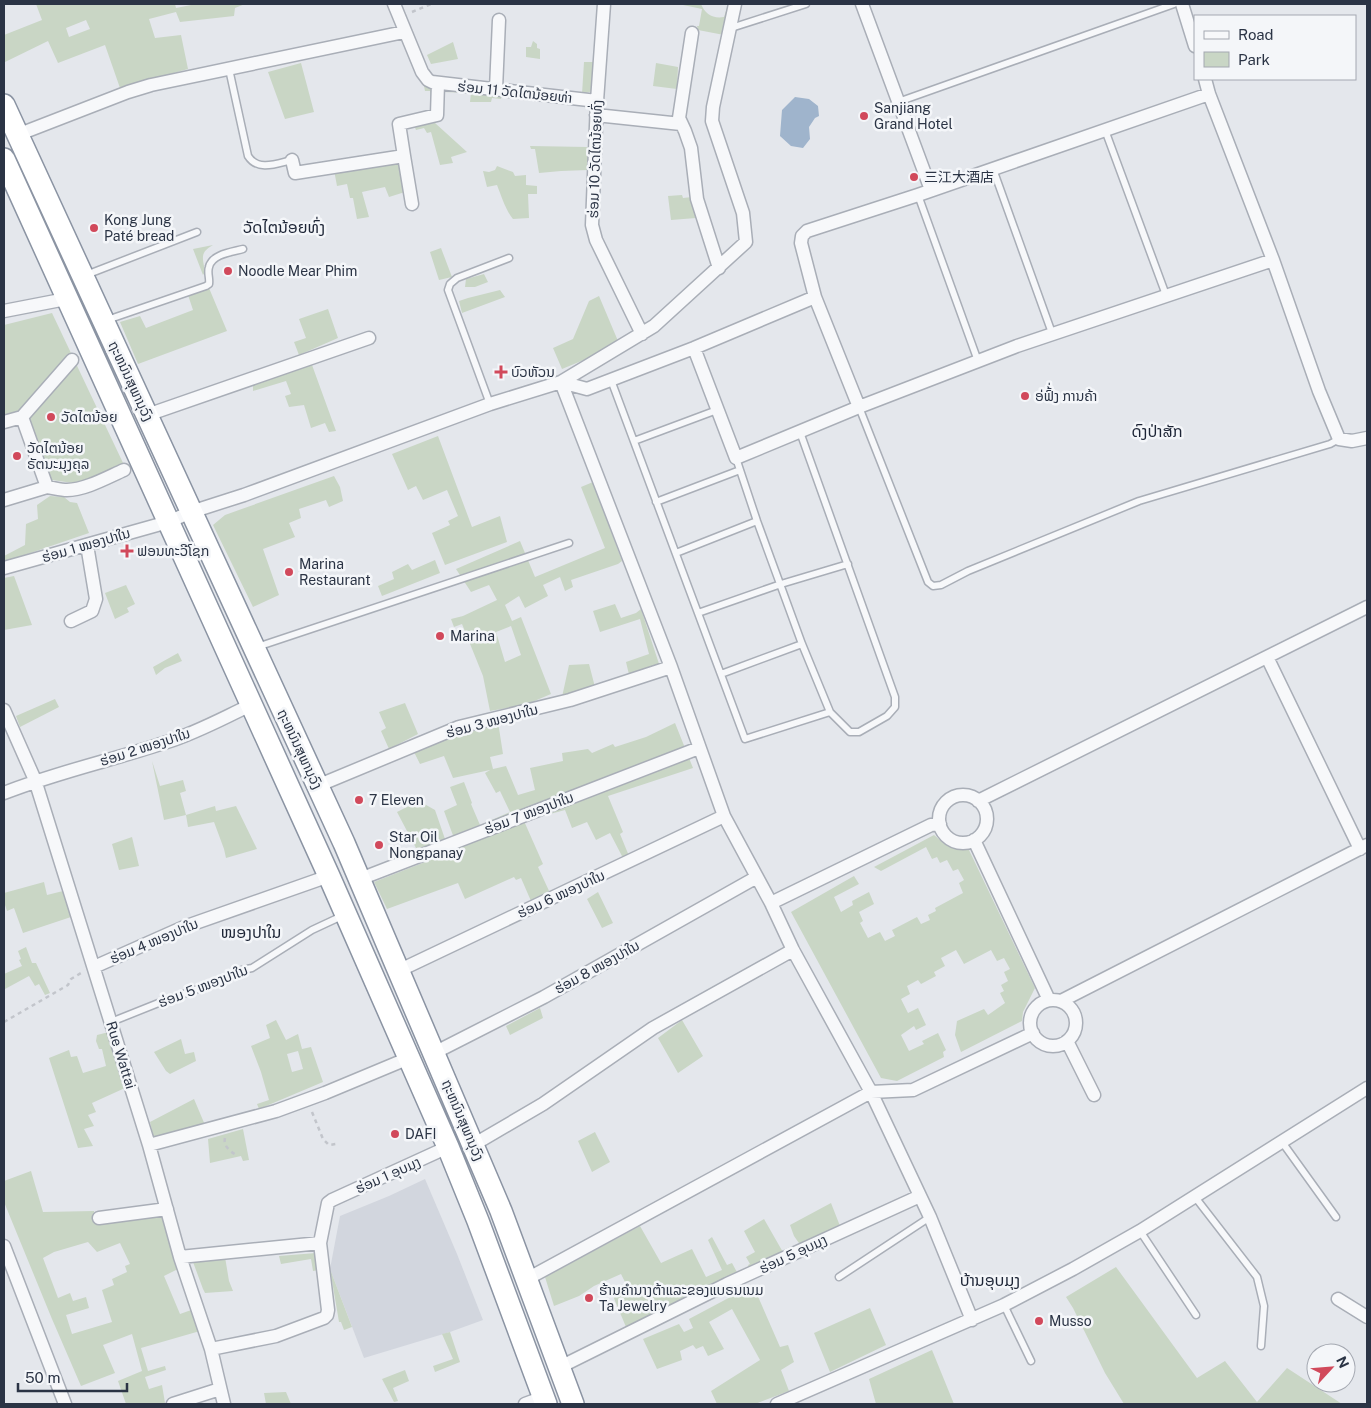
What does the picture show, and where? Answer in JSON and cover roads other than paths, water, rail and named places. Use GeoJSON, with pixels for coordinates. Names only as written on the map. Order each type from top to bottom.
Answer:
{"type":"FeatureCollection","features":[{"type":"Feature","properties":{"kind":"highway","name":"ຖະຫນົນສຸພານຸວົງ"},"geometry":{"type":"LineString","coordinates":[[4,105],[360,879],[501,1212],[573,1404]]}},
{"type":"Feature","properties":{"kind":"highway","name":"ຖະຫນົນສຸພານຸວົງ"},"geometry":{"type":"LineString","coordinates":[[4,160],[329,876],[448,1147],[478,1221],[538,1402]]}},
{"type":"Feature","properties":{"kind":"street"},"geometry":{"type":"LineString","coordinates":[[394,4],[422,72],[428,80],[435,83],[437,115],[398,124],[412,204]]}},
{"type":"Feature","properties":{"kind":"street","name":"ຮ່ອມ 10 ວັດໄຕນ້ອຍທົ່ງ"},"geometry":{"type":"LineString","coordinates":[[604,4],[596,114],[592,225],[593,232],[642,334]]}},
{"type":"Feature","properties":{"kind":"street"},"geometry":{"type":"LineString","coordinates":[[729,29],[736,4]]}},
{"type":"Feature","properties":{"kind":"street"},"geometry":{"type":"LineString","coordinates":[[862,4],[930,190]]}},
{"type":"Feature","properties":{"kind":"street"},"geometry":{"type":"LineString","coordinates":[[1182,4],[1194,43]]}},
{"type":"Feature","properties":{"kind":"street"},"geometry":{"type":"LineString","coordinates":[[496,90],[498,20]]}},
{"type":"Feature","properties":{"kind":"street","name":"ຮ່ອມ 1 ໜອງປາໃນ"},"geometry":{"type":"LineString","coordinates":[[4,568],[168,522],[490,404],[561,382],[654,326],[746,242],[743,213],[712,121],[729,29]]}},
{"type":"Feature","properties":{"kind":"street"},"geometry":{"type":"LineString","coordinates":[[17,135],[128,92],[152,85],[404,32]]}},
{"type":"Feature","properties":{"kind":"street"},"geometry":{"type":"LineString","coordinates":[[692,33],[679,118],[692,155],[697,199],[719,268]]}},
{"type":"Feature","properties":{"kind":"street"},"geometry":{"type":"LineString","coordinates":[[1205,80],[1273,260],[1319,391],[1339,439],[1352,441],[1367,438]]}},
{"type":"Feature","properties":{"kind":"street","name":"ຮ່ອມ 11 ວັດໄຕນ້ອຍທ່າ"},"geometry":{"type":"LineString","coordinates":[[435,83],[597,101]]}},
{"type":"Feature","properties":{"kind":"street"},"geometry":{"type":"LineString","coordinates":[[859,407],[815,297],[801,243],[802,236],[807,231],[918,195],[1209,94]]}},
{"type":"Feature","properties":{"kind":"street"},"geometry":{"type":"LineString","coordinates":[[596,114],[681,124]]}},
{"type":"Feature","properties":{"kind":"street"},"geometry":{"type":"LineString","coordinates":[[292,160],[295,173],[404,156]]}},
{"type":"Feature","properties":{"kind":"street"},"geometry":{"type":"LineString","coordinates":[[694,348],[738,464],[800,432],[978,361],[1052,333],[1273,260]]}},
{"type":"Feature","properties":{"kind":"street"},"geometry":{"type":"LineString","coordinates":[[561,382],[587,389],[694,348],[815,297]]}},
{"type":"Feature","properties":{"kind":"street"},"geometry":{"type":"LineString","coordinates":[[4,311],[66,298]]}},
{"type":"Feature","properties":{"kind":"street"},"geometry":{"type":"LineString","coordinates":[[147,416],[369,338]]}},
{"type":"Feature","properties":{"kind":"street"},"geometry":{"type":"LineString","coordinates":[[4,422],[22,417],[72,360]]}},
{"type":"Feature","properties":{"kind":"street"},"geometry":{"type":"LineString","coordinates":[[561,382],[671,668],[724,816],[771,903],[793,950],[871,1092],[930,1217],[972,1320]]}},
{"type":"Feature","properties":{"kind":"street"},"geometry":{"type":"LineString","coordinates":[[22,417],[47,487]]}},
{"type":"Feature","properties":{"kind":"street"},"geometry":{"type":"LineString","coordinates":[[4,500],[47,487],[67,490],[78,488],[124,470]]}},
{"type":"Feature","properties":{"kind":"street"},"geometry":{"type":"LineString","coordinates":[[71,621],[92,611],[96,598],[87,545]]}},
{"type":"Feature","properties":{"kind":"street"},"geometry":{"type":"LineString","coordinates":[[978,801],[1367,607]]}},
{"type":"Feature","properties":{"kind":"street"},"geometry":{"type":"LineString","coordinates":[[974,840],[1055,1001],[1068,1005],[1076,1018],[1074,1032],[1067,1041],[1058,1046],[1050,1046],[1043,1043],[1033,1033],[1030,1026],[1031,1018],[1034,1010],[1039,1005],[1055,1001],[1363,847],[1267,657]]}},
{"type":"Feature","properties":{"kind":"street","name":"ຮ່ອມ 3 ໜອງປາໃນ"},"geometry":{"type":"LineString","coordinates":[[317,786],[459,727],[570,700],[671,668]]}},
{"type":"Feature","properties":{"kind":"street","name":"ຮ່ອມ 2 ໜອງປາໃນ"},"geometry":{"type":"LineString","coordinates":[[4,793],[35,780],[169,742],[250,705]]}},
{"type":"Feature","properties":{"kind":"street","name":"Rue Wattai"},"geometry":{"type":"LineString","coordinates":[[4,710],[35,780],[149,1145],[180,1256],[211,1349],[224,1404]]}},
{"type":"Feature","properties":{"kind":"street","name":"ຮ່ອມ 7 ໜອງປາໃນ"},"geometry":{"type":"LineString","coordinates":[[360,879],[699,748]]}},
{"type":"Feature","properties":{"kind":"street"},"geometry":{"type":"LineString","coordinates":[[964,795],[978,801],[986,814],[987,822],[980,836],[966,843],[951,840],[945,834],[940,824],[940,812],[943,805],[956,796],[964,795]]}},
{"type":"Feature","properties":{"kind":"street","name":"ຮ່ອມ 6 ໜອງປາໃນ"},"geometry":{"type":"LineString","coordinates":[[398,971],[724,816]]}},
{"type":"Feature","properties":{"kind":"street"},"geometry":{"type":"LineString","coordinates":[[771,903],[931,825],[940,824]]}},
{"type":"Feature","properties":{"kind":"street","name":"ຮ່ອມ 4 ໜອງປາໃນ"},"geometry":{"type":"LineString","coordinates":[[94,967],[184,927],[329,876]]}},
{"type":"Feature","properties":{"kind":"street","name":"ຮ່ອມ 8 ໜອງປາໃນ"},"geometry":{"type":"LineString","coordinates":[[434,1053],[544,997],[757,876]]}},
{"type":"Feature","properties":{"kind":"street"},"geometry":{"type":"LineString","coordinates":[[473,1145],[543,1104],[653,1028],[793,950]]}},
{"type":"Feature","properties":{"kind":"street"},"geometry":{"type":"LineString","coordinates":[[527,1279],[871,1092],[913,1090],[1033,1033]]}},
{"type":"Feature","properties":{"kind":"street"},"geometry":{"type":"LineString","coordinates":[[1067,1041],[1094,1096]]}},
{"type":"Feature","properties":{"kind":"street"},"geometry":{"type":"LineString","coordinates":[[149,1145],[276,1111],[408,1058]]}},
{"type":"Feature","properties":{"kind":"street"},"geometry":{"type":"LineString","coordinates":[[777,1404],[1004,1305],[1140,1231],[1367,1088]]}},
{"type":"Feature","properties":{"kind":"street","name":"ຮ່ອມ 1 ອຸບມຸງ"},"geometry":{"type":"LineString","coordinates":[[320,1243],[328,1203],[332,1200],[448,1147]]}},
{"type":"Feature","properties":{"kind":"street","name":"ຮ່ອມ 5 ອຸບມຸງ"},"geometry":{"type":"LineString","coordinates":[[560,1367],[727,1284],[920,1196]]}},
{"type":"Feature","properties":{"kind":"street"},"geometry":{"type":"LineString","coordinates":[[99,1218],[167,1209]]}},
{"type":"Feature","properties":{"kind":"street"},"geometry":{"type":"LineString","coordinates":[[180,1256],[320,1243],[328,1315],[276,1336],[211,1349]]}},
{"type":"Feature","properties":{"kind":"street"},"geometry":{"type":"LineString","coordinates":[[4,1246],[65,1404]]}},
{"type":"Feature","properties":{"kind":"street"},"geometry":{"type":"LineString","coordinates":[[1338,1299],[1367,1317]]}},
{"type":"Feature","properties":{"kind":"street"},"geometry":{"type":"LineString","coordinates":[[173,1404],[220,1389]]}},
{"type":"Feature","properties":{"kind":"lane"},"geometry":{"type":"LineString","coordinates":[[729,29],[806,4]]}},
{"type":"Feature","properties":{"kind":"lane"},"geometry":{"type":"LineString","coordinates":[[898,102],[1174,4]]}},
{"type":"Feature","properties":{"kind":"lane"},"geometry":{"type":"LineString","coordinates":[[229,69],[250,160],[263,166],[292,160]]}},
{"type":"Feature","properties":{"kind":"lane"},"geometry":{"type":"LineString","coordinates":[[1105,130],[1166,295]]}},
{"type":"Feature","properties":{"kind":"lane"},"geometry":{"type":"LineString","coordinates":[[993,169],[1052,333]]}},
{"type":"Feature","properties":{"kind":"lane"},"geometry":{"type":"LineString","coordinates":[[918,195],[978,361]]}},
{"type":"Feature","properties":{"kind":"lane"},"geometry":{"type":"LineString","coordinates":[[83,276],[197,232]]}},
{"type":"Feature","properties":{"kind":"lane"},"geometry":{"type":"LineString","coordinates":[[103,321],[206,286],[210,280],[209,265],[213,260],[218,256],[243,249]]}},
{"type":"Feature","properties":{"kind":"lane"},"geometry":{"type":"LineString","coordinates":[[490,404],[448,290],[450,284],[457,278],[509,258]]}},
{"type":"Feature","properties":{"kind":"lane"},"geometry":{"type":"LineString","coordinates":[[611,380],[745,739],[830,712]]}},
{"type":"Feature","properties":{"kind":"lane"},"geometry":{"type":"LineString","coordinates":[[859,407],[928,582],[933,586],[941,585],[968,571],[1139,501],[1330,444],[1339,439]]}},
{"type":"Feature","properties":{"kind":"lane"},"geometry":{"type":"LineString","coordinates":[[634,441],[717,410]]}},
{"type":"Feature","properties":{"kind":"lane"},"geometry":{"type":"LineString","coordinates":[[656,502],[738,464],[802,644],[830,712],[850,732],[858,732],[887,716],[895,707],[895,697],[800,432]]}},
{"type":"Feature","properties":{"kind":"lane"},"geometry":{"type":"LineString","coordinates":[[676,553],[757,521]]}},
{"type":"Feature","properties":{"kind":"lane"},"geometry":{"type":"LineString","coordinates":[[254,648],[569,543]]}},
{"type":"Feature","properties":{"kind":"lane"},"geometry":{"type":"LineString","coordinates":[[698,613],[781,584],[848,564]]}},
{"type":"Feature","properties":{"kind":"lane"},"geometry":{"type":"LineString","coordinates":[[721,674],[802,644]]}},
{"type":"Feature","properties":{"kind":"lane","name":"ຮ່ອມ 5 ໜອງປາໃນ"},"geometry":{"type":"LineString","coordinates":[[111,1022],[234,976],[242,970],[252,968],[312,930],[346,914]]}},
{"type":"Feature","properties":{"kind":"lane"},"geometry":{"type":"LineString","coordinates":[[1282,1142],[1336,1217]]}},
{"type":"Feature","properties":{"kind":"lane"},"geometry":{"type":"LineString","coordinates":[[1195,1197],[1257,1277],[1264,1306],[1261,1346]]}},
{"type":"Feature","properties":{"kind":"lane"},"geometry":{"type":"LineString","coordinates":[[839,1277],[930,1217]]}},
{"type":"Feature","properties":{"kind":"lane"},"geometry":{"type":"LineString","coordinates":[[1140,1231],[1196,1315]]}},
{"type":"Feature","properties":{"kind":"lane"},"geometry":{"type":"LineString","coordinates":[[1004,1305],[1031,1361]]}},
{"type":"Feature","properties":{"kind":"water"},"geometry":{"type":"Polygon","coordinates":[[[795,97],[809,99],[818,106],[819,116],[815,118],[809,127],[810,139],[803,148],[791,146],[780,136],[782,110],[795,97]]]}},
{"type":"Feature","properties":{"kind":"place","name":"Sanjiang Grand Hotel"},"geometry":{"type":"Point","coordinates":[864,116]}},
{"type":"Feature","properties":{"kind":"place","name":"三江大酒店"},"geometry":{"type":"Point","coordinates":[914,177]}},
{"type":"Feature","properties":{"kind":"place","name":"Kong Jung Paté bread"},"geometry":{"type":"Point","coordinates":[94,228]}},
{"type":"Feature","properties":{"kind":"place","name":"Noodle Mear Phim"},"geometry":{"type":"Point","coordinates":[228,271]}},
{"type":"Feature","properties":{"kind":"place","name":"ບົວຫັວນ"},"geometry":{"type":"Point","coordinates":[501,372]}},
{"type":"Feature","properties":{"kind":"place","name":"ອ່ຟົ້່ງ ການຄ້າ"},"geometry":{"type":"Point","coordinates":[1025,396]}},
{"type":"Feature","properties":{"kind":"place","name":"ວັດໄຕນ້ອຍ"},"geometry":{"type":"Point","coordinates":[51,417]}},
{"type":"Feature","properties":{"kind":"place","name":"ວັດໄຕນ້ອຍ ຣັຕນະມຸງຄຸລ"},"geometry":{"type":"Point","coordinates":[17,456]}},
{"type":"Feature","properties":{"kind":"place","name":"ຟອນທະວີໂຊກ"},"geometry":{"type":"Point","coordinates":[127,551]}},
{"type":"Feature","properties":{"kind":"place","name":"Marina Restaurant"},"geometry":{"type":"Point","coordinates":[289,572]}},
{"type":"Feature","properties":{"kind":"place","name":"Marina"},"geometry":{"type":"Point","coordinates":[440,636]}},
{"type":"Feature","properties":{"kind":"place","name":"7 Eleven"},"geometry":{"type":"Point","coordinates":[359,800]}},
{"type":"Feature","properties":{"kind":"place","name":"Star Oil Nongpanay"},"geometry":{"type":"Point","coordinates":[379,845]}},
{"type":"Feature","properties":{"kind":"place","name":"DAFI"},"geometry":{"type":"Point","coordinates":[395,1134]}},
{"type":"Feature","properties":{"kind":"place","name":"ຮ້ານຄຳນາງຕ້າແລະຂອງແບຣນເນມ Ta Jewelry"},"geometry":{"type":"Point","coordinates":[589,1298]}},
{"type":"Feature","properties":{"kind":"place","name":"Musso"},"geometry":{"type":"Point","coordinates":[1039,1321]}},
{"type":"Feature","properties":{"kind":"district","name":"ວັດໄຕນ້ອຍທົ່ງ"},"geometry":{"type":"Point","coordinates":[284,227]}},
{"type":"Feature","properties":{"kind":"district","name":"ດົງປ່າສັກ"},"geometry":{"type":"Point","coordinates":[1157,431]}},
{"type":"Feature","properties":{"kind":"district","name":"ໜອງປາໃນ"},"geometry":{"type":"Point","coordinates":[251,932]}},
{"type":"Feature","properties":{"kind":"district","name":"ບ້ານອຸບມຸງ"},"geometry":{"type":"Point","coordinates":[990,1280]}}]}
